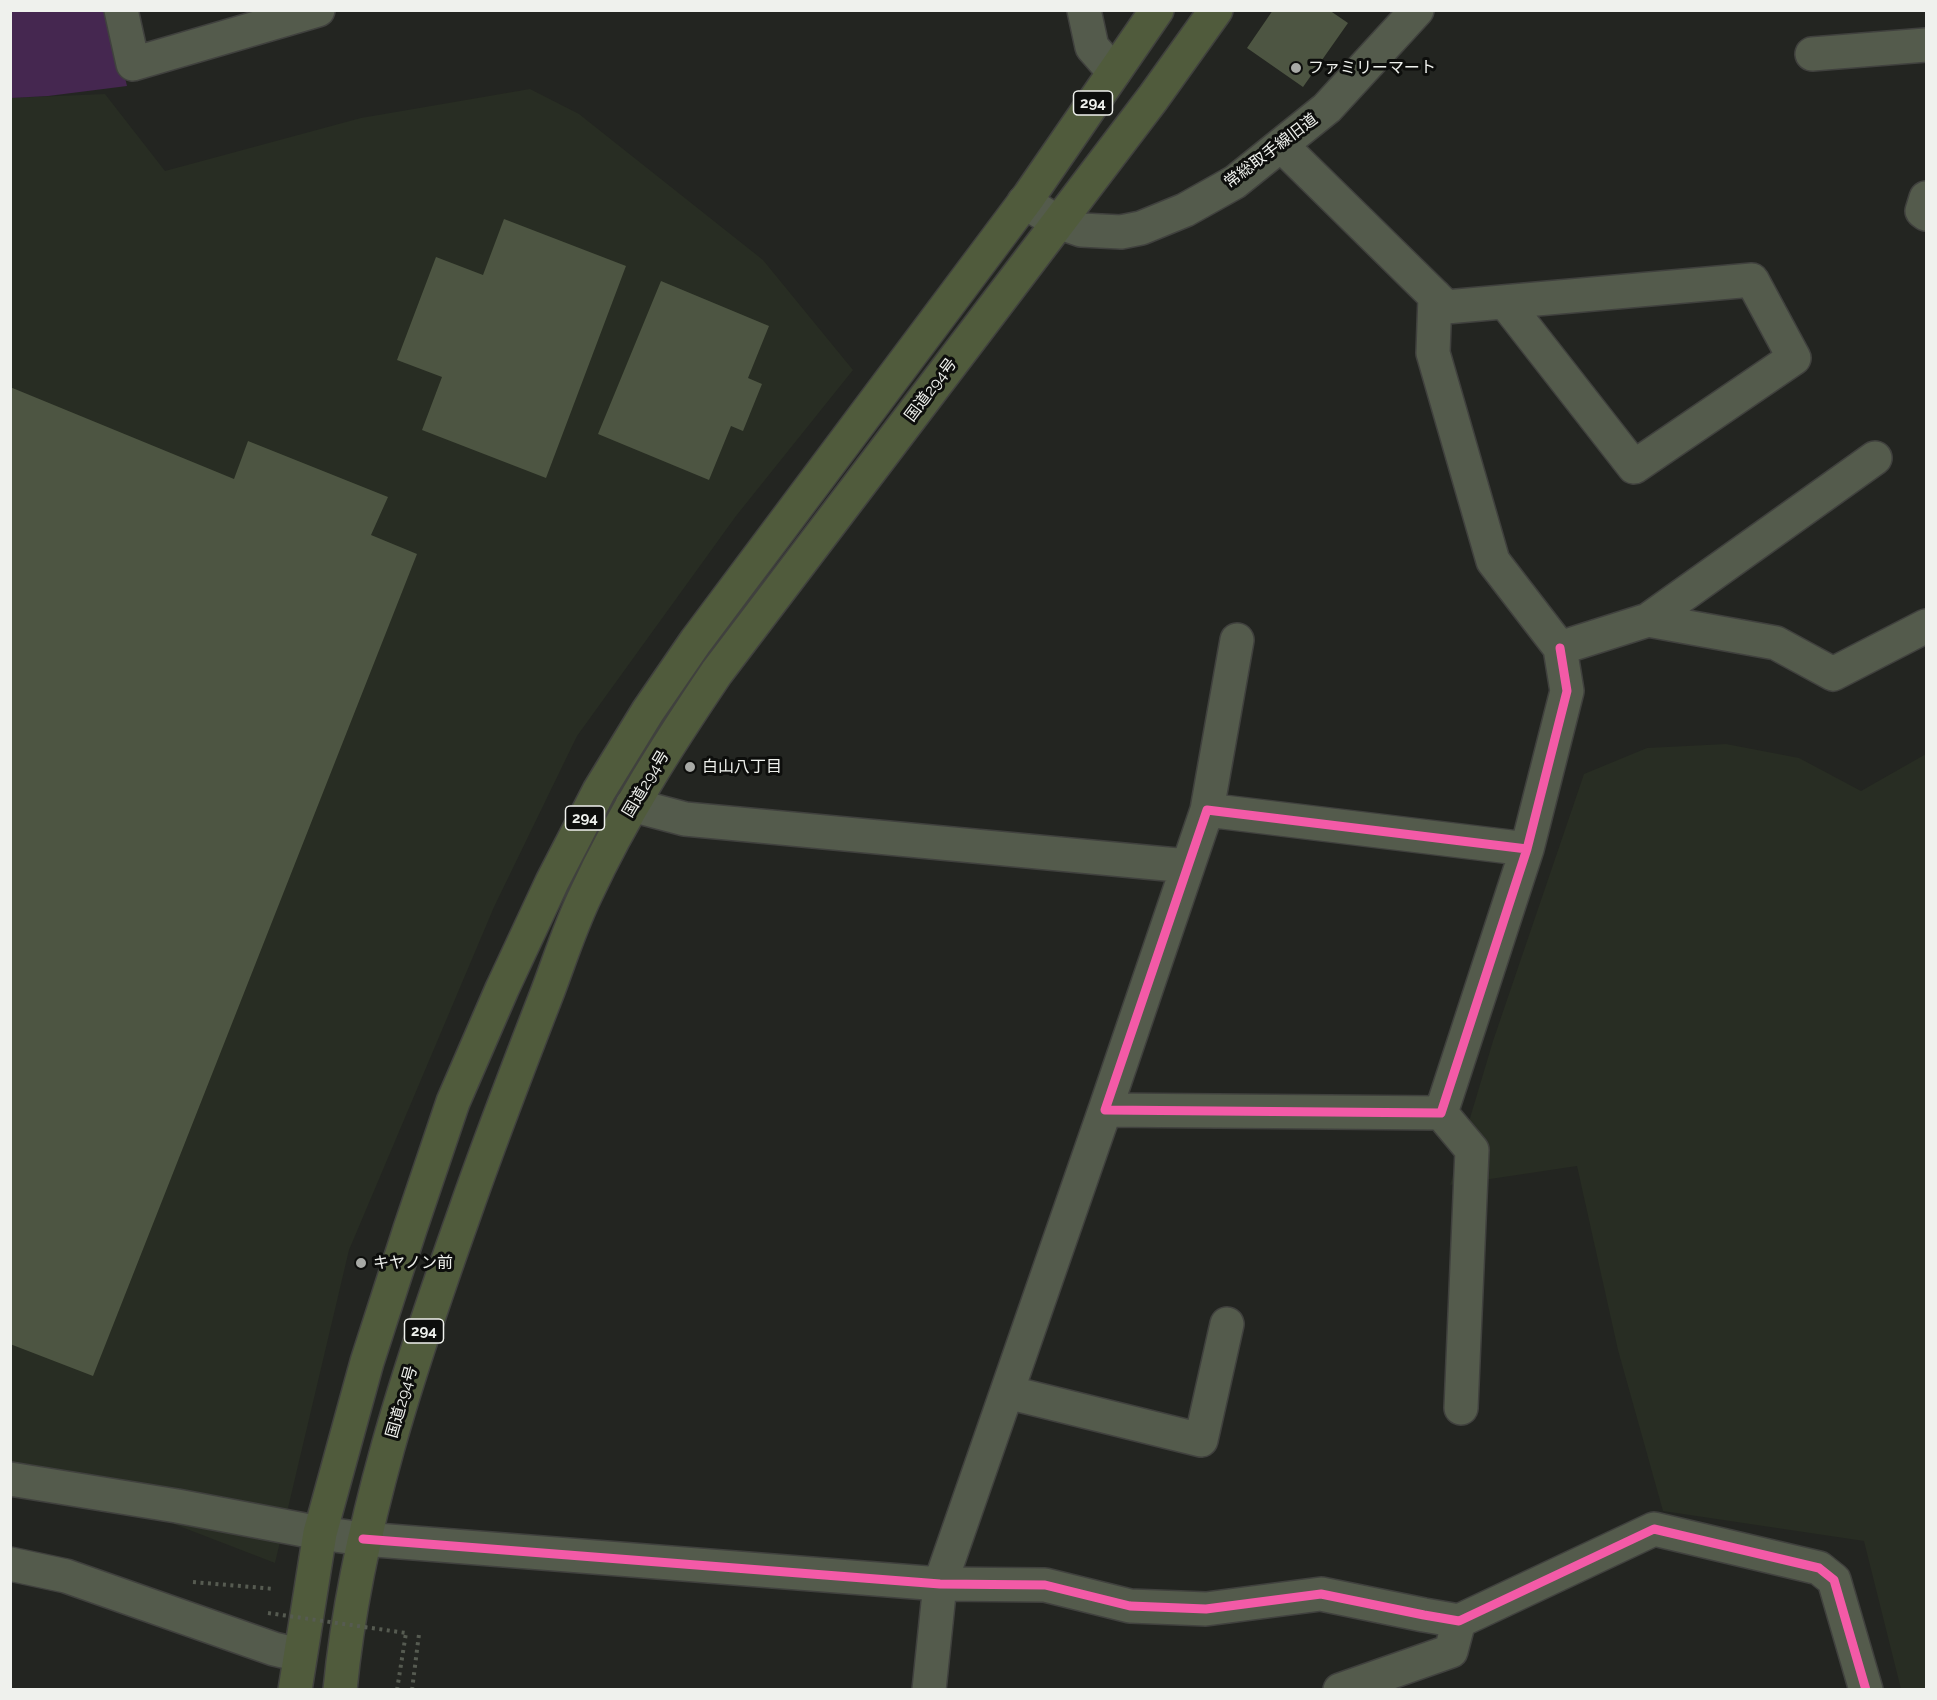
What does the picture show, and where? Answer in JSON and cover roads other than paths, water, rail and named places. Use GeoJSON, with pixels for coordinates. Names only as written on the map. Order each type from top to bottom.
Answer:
{"type":"FeatureCollection","features":[{"type":"Feature","properties":{"kind":"highway","name":"294"},"geometry":{"type":"LineString","coordinates":[[295,1689],[320,1533],[367,1362],[453,1102],[552,882],[599,791],[648,711],[696,641],[1024,202],[1157,10]]}},
{"type":"Feature","properties":{"kind":"highway","name":"国道294号"},"geometry":{"type":"LineString","coordinates":[[340,1689],[363,1539],[410,1371],[496,1125],[585,895],[632,805],[682,723],[717,672],[1153,98],[1216,10]]}},
{"type":"Feature","properties":{"kind":"street"},"geometry":{"type":"LineString","coordinates":[[121,10],[133,64],[318,10]]}},
{"type":"Feature","properties":{"kind":"street"},"geometry":{"type":"LineString","coordinates":[[1084,10],[1092,47],[1114,72]]}},
{"type":"Feature","properties":{"kind":"street","name":"常総取手線旧道"},"geometry":{"type":"LineString","coordinates":[[1024,202],[1058,222],[1081,230],[1120,232],[1141,228],[1185,210],[1235,182],[1327,108],[1417,10]]}},
{"type":"Feature","properties":{"kind":"street"},"geometry":{"type":"LineString","coordinates":[[1812,54],[1926,45]]}},
{"type":"Feature","properties":{"kind":"street"},"geometry":{"type":"LineString","coordinates":[[1281,145],[1446,307],[1752,280],[1794,358],[1634,466],[1505,302]]}},
{"type":"Feature","properties":{"kind":"street"},"geometry":{"type":"LineString","coordinates":[[1926,198],[1922,211],[1926,214]]}},
{"type":"Feature","properties":{"kind":"street"},"geometry":{"type":"LineString","coordinates":[[1435,296],[1433,353],[1493,561],[1560,648],[1567,691],[1527,849],[1441,1113]]}},
{"type":"Feature","properties":{"kind":"street"},"geometry":{"type":"LineString","coordinates":[[1560,648],[1648,620],[1875,458]]}},
{"type":"Feature","properties":{"kind":"street"},"geometry":{"type":"LineString","coordinates":[[1648,620],[1776,643],[1833,674],[1926,626]]}},
{"type":"Feature","properties":{"kind":"street"},"geometry":{"type":"LineString","coordinates":[[929,1689],[940,1584],[1207,810],[1237,640]]}},
{"type":"Feature","properties":{"kind":"street"},"geometry":{"type":"LineString","coordinates":[[632,805],[685,819],[1188,866]]}},
{"type":"Feature","properties":{"kind":"street"},"geometry":{"type":"LineString","coordinates":[[1207,810],[1527,849]]}},
{"type":"Feature","properties":{"kind":"street"},"geometry":{"type":"LineString","coordinates":[[1105,1110],[1441,1113],[1472,1150],[1461,1408]]}},
{"type":"Feature","properties":{"kind":"street"},"geometry":{"type":"LineString","coordinates":[[1007,1392],[1201,1440],[1227,1324]]}},
{"type":"Feature","properties":{"kind":"street"},"geometry":{"type":"LineString","coordinates":[[10,1479],[363,1539],[940,1584],[1045,1585],[1130,1606],[1206,1609],[1321,1594],[1424,1616],[1459,1621],[1654,1529],[1819,1568],[1834,1580],[1866,1689]]}},
{"type":"Feature","properties":{"kind":"street"},"geometry":{"type":"LineString","coordinates":[[10,1564],[66,1576],[274,1649],[300,1655]]}},
{"type":"Feature","properties":{"kind":"street"},"geometry":{"type":"LineString","coordinates":[[1340,1689],[1452,1651],[1459,1621]]}},
{"type":"Feature","properties":{"kind":"place","name":"ファミリーマート"},"geometry":{"type":"Point","coordinates":[1296,68]}},
{"type":"Feature","properties":{"kind":"place","name":"白山八丁目"},"geometry":{"type":"Point","coordinates":[690,767]}},
{"type":"Feature","properties":{"kind":"place","name":"キヤノン前"},"geometry":{"type":"Point","coordinates":[361,1263]}}]}
